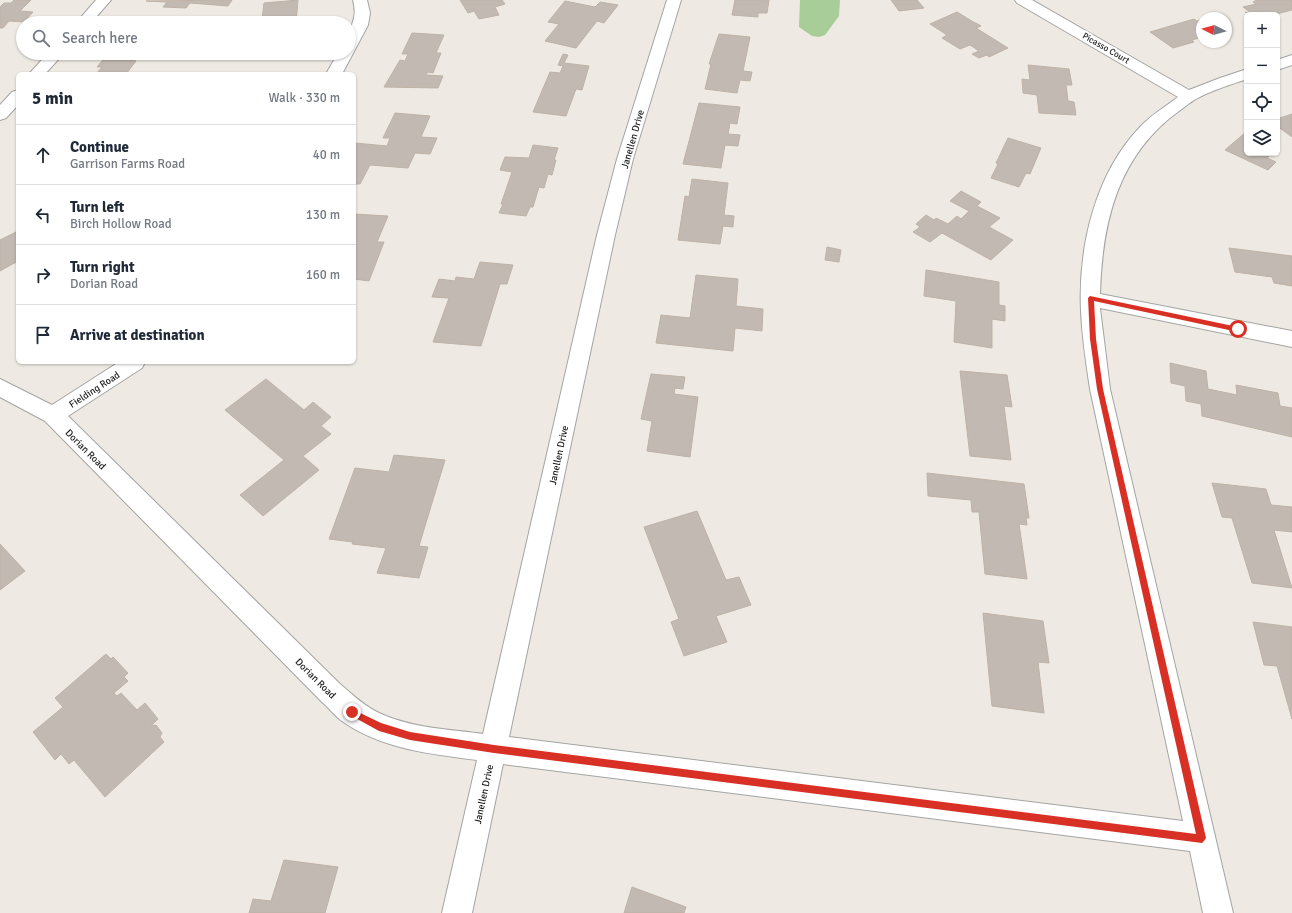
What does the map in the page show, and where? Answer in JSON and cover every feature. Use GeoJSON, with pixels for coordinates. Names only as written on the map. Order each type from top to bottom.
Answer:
{"type":"FeatureCollection","features":[{"type":"Feature","properties":{"kind":"street"},"geometry":{"type":"LineString","coordinates":[[89,16],[104,0]]}},
{"type":"Feature","properties":{"kind":"street"},"geometry":{"type":"LineString","coordinates":[[356,35],[362,19],[363,9],[360,0]]}},
{"type":"Feature","properties":{"kind":"street","name":"Janellen Drive"},"geometry":{"type":"LineString","coordinates":[[457,913],[606,235],[627,152],[674,0]]}},
{"type":"Feature","properties":{"kind":"street","name":"Picasso Court"},"geometry":{"type":"LineString","coordinates":[[1022,0],[1189,97]]}},
{"type":"Feature","properties":{"kind":"street"},"geometry":{"type":"LineString","coordinates":[[39,72],[50,60]]}},
{"type":"Feature","properties":{"kind":"street"},"geometry":{"type":"LineString","coordinates":[[335,72],[342,60]]}},
{"type":"Feature","properties":{"kind":"street"},"geometry":{"type":"LineString","coordinates":[[1280,64],[1292,60]]}},
{"type":"Feature","properties":{"kind":"street"},"geometry":{"type":"LineString","coordinates":[[1218,913],[1100,389],[1093,339],[1090,298],[1098,233],[1112,183],[1121,164],[1145,131],[1162,116],[1189,97],[1212,86],[1244,75]]}},
{"type":"Feature","properties":{"kind":"street"},"geometry":{"type":"LineString","coordinates":[[0,115],[16,97]]}},
{"type":"Feature","properties":{"kind":"street"},"geometry":{"type":"LineString","coordinates":[[1090,298],[1292,339]]}},
{"type":"Feature","properties":{"kind":"street","name":"Fielding Road"},"geometry":{"type":"LineString","coordinates":[[53,416],[133,364]]}},
{"type":"Feature","properties":{"kind":"street","name":"Dorian Road"},"geometry":{"type":"LineString","coordinates":[[0,387],[53,416],[326,688],[352,712],[379,727],[410,736],[494,749],[1202,838]]}},
{"type":"Feature","properties":{"kind":"green space"},"geometry":{"type":"Polygon","coordinates":[[[800,0],[840,0],[839,16],[825,35],[819,37],[812,36],[799,27],[800,0]]]}},
{"type":"Feature","properties":{"kind":"building"},"geometry":{"type":"Polygon","coordinates":[[[14,0],[31,0],[20,11],[33,12],[29,16],[16,16],[16,21],[9,21],[3,28],[0,28],[0,7],[4,3],[11,3],[14,0]]]}},
{"type":"Feature","properties":{"kind":"building"},"geometry":{"type":"Polygon","coordinates":[[[232,0],[228,6],[190,3],[186,8],[163,7],[167,2],[146,1],[232,0]]]}},
{"type":"Feature","properties":{"kind":"building"},"geometry":{"type":"Polygon","coordinates":[[[298,0],[297,16],[262,16],[264,3],[298,0]]]}},
{"type":"Feature","properties":{"kind":"building"},"geometry":{"type":"Polygon","coordinates":[[[460,0],[502,0],[505,4],[495,7],[499,15],[479,19],[474,11],[468,13],[460,0]]]}},
{"type":"Feature","properties":{"kind":"building"},"geometry":{"type":"Polygon","coordinates":[[[735,0],[769,0],[767,13],[758,13],[758,17],[732,15],[735,0]]]}},
{"type":"Feature","properties":{"kind":"building"},"geometry":{"type":"Polygon","coordinates":[[[891,0],[917,0],[924,8],[899,11],[891,0]]]}},
{"type":"Feature","properties":{"kind":"building"},"geometry":{"type":"Polygon","coordinates":[[[1257,0],[1292,0],[1292,10],[1280,13],[1250,12],[1243,7],[1256,4],[1253,2],[1257,0]]]}},
{"type":"Feature","properties":{"kind":"building"},"geometry":{"type":"Polygon","coordinates":[[[565,1],[595,7],[600,2],[618,5],[604,23],[597,21],[576,48],[545,41],[559,24],[548,22],[565,1]]]}},
{"type":"Feature","properties":{"kind":"building"},"geometry":{"type":"Polygon","coordinates":[[[957,12],[981,26],[976,28],[1008,48],[989,57],[987,55],[979,58],[972,54],[979,51],[970,45],[960,49],[942,38],[947,35],[930,24],[957,12]]]}},
{"type":"Feature","properties":{"kind":"building"},"geometry":{"type":"Polygon","coordinates":[[[1194,19],[1196,20],[1196,39],[1192,40],[1194,42],[1173,48],[1150,32],[1194,19]]]}},
{"type":"Feature","properties":{"kind":"building"},"geometry":{"type":"Polygon","coordinates":[[[412,33],[444,35],[436,53],[441,53],[433,73],[428,72],[426,75],[443,76],[438,88],[384,87],[400,60],[405,61],[408,54],[402,54],[412,33]]]}},
{"type":"Feature","properties":{"kind":"building"},"geometry":{"type":"Polygon","coordinates":[[[719,34],[750,37],[743,71],[752,72],[750,81],[740,80],[737,93],[705,89],[711,64],[709,64],[719,34]]]}},
{"type":"Feature","properties":{"kind":"building"},"geometry":{"type":"Polygon","coordinates":[[[563,54],[568,55],[564,63],[589,66],[582,90],[576,89],[566,116],[533,112],[550,72],[560,73],[563,66],[558,65],[563,54]]]}},
{"type":"Feature","properties":{"kind":"building"},"geometry":{"type":"Polygon","coordinates":[[[103,60],[136,61],[128,72],[98,72],[102,67],[97,67],[103,60]]]}},
{"type":"Feature","properties":{"kind":"building"},"geometry":{"type":"Polygon","coordinates":[[[1028,65],[1069,69],[1072,85],[1066,85],[1068,101],[1074,102],[1076,115],[1039,113],[1037,95],[1023,93],[1022,79],[1030,80],[1028,65]]]}},
{"type":"Feature","properties":{"kind":"building"},"geometry":{"type":"Polygon","coordinates":[[[699,103],[740,107],[737,124],[730,123],[728,134],[740,135],[738,146],[725,145],[721,168],[683,164],[699,103]]]}},
{"type":"Feature","properties":{"kind":"building"},"geometry":{"type":"Polygon","coordinates":[[[395,113],[430,116],[421,137],[437,138],[430,154],[415,153],[408,168],[370,165],[360,184],[356,184],[356,143],[387,146],[390,138],[383,138],[395,113]]]}},
{"type":"Feature","properties":{"kind":"building"},"geometry":{"type":"Polygon","coordinates":[[[1292,114],[1292,137],[1280,128],[1280,118],[1292,114]]]}},
{"type":"Feature","properties":{"kind":"building"},"geometry":{"type":"Polygon","coordinates":[[[1244,134],[1244,156],[1269,156],[1267,158],[1276,162],[1268,170],[1225,150],[1244,134]]]}},
{"type":"Feature","properties":{"kind":"building"},"geometry":{"type":"Polygon","coordinates":[[[1008,138],[1041,148],[1030,174],[1026,173],[1019,187],[991,178],[998,164],[996,163],[1008,138]]]}},
{"type":"Feature","properties":{"kind":"building"},"geometry":{"type":"Polygon","coordinates":[[[533,145],[558,148],[554,160],[556,160],[552,175],[548,174],[544,188],[539,187],[533,207],[530,207],[526,216],[499,213],[512,172],[500,170],[505,157],[529,158],[533,145]]]}},
{"type":"Feature","properties":{"kind":"building"},"geometry":{"type":"Polygon","coordinates":[[[692,179],[728,183],[724,215],[734,216],[733,227],[723,226],[720,244],[678,240],[685,196],[689,197],[692,179]]]}},
{"type":"Feature","properties":{"kind":"building"},"geometry":{"type":"Polygon","coordinates":[[[961,191],[981,202],[977,206],[1000,218],[989,227],[1013,240],[991,260],[942,233],[930,242],[913,232],[920,227],[916,224],[926,215],[934,220],[936,218],[948,224],[957,216],[961,219],[969,211],[950,201],[961,191]]]}},
{"type":"Feature","properties":{"kind":"building"},"geometry":{"type":"Polygon","coordinates":[[[356,214],[388,216],[377,242],[384,242],[369,281],[356,279],[356,214]]]}},
{"type":"Feature","properties":{"kind":"building"},"geometry":{"type":"Polygon","coordinates":[[[16,232],[16,262],[0,271],[0,240],[16,232]]]}},
{"type":"Feature","properties":{"kind":"building"},"geometry":{"type":"Polygon","coordinates":[[[827,247],[841,250],[839,262],[825,260],[827,247]]]}},
{"type":"Feature","properties":{"kind":"building"},"geometry":{"type":"Polygon","coordinates":[[[1229,248],[1292,256],[1292,286],[1274,283],[1272,277],[1235,272],[1229,248]]]}},
{"type":"Feature","properties":{"kind":"building"},"geometry":{"type":"Polygon","coordinates":[[[480,262],[513,265],[507,284],[500,284],[481,346],[433,342],[449,298],[432,297],[439,279],[455,281],[456,277],[474,279],[480,262]]]}},
{"type":"Feature","properties":{"kind":"building"},"geometry":{"type":"Polygon","coordinates":[[[926,270],[999,282],[999,305],[1005,306],[1005,321],[992,319],[992,348],[954,342],[956,301],[924,296],[926,270]]]}},
{"type":"Feature","properties":{"kind":"building"},"geometry":{"type":"Polygon","coordinates":[[[696,275],[738,279],[736,306],[763,309],[762,331],[735,328],[733,351],[656,343],[661,315],[690,318],[696,275]]]}},
{"type":"Feature","properties":{"kind":"building"},"geometry":{"type":"Polygon","coordinates":[[[1170,363],[1206,371],[1208,389],[1237,395],[1236,385],[1278,393],[1280,406],[1292,408],[1292,437],[1202,416],[1201,404],[1186,401],[1185,386],[1171,383],[1170,363]]]}},
{"type":"Feature","properties":{"kind":"building"},"geometry":{"type":"Polygon","coordinates":[[[960,371],[1007,375],[1012,407],[1004,406],[1011,460],[970,456],[960,371]]]}},
{"type":"Feature","properties":{"kind":"building"},"geometry":{"type":"Polygon","coordinates":[[[651,374],[685,377],[683,389],[675,388],[674,394],[698,397],[690,457],[647,451],[652,421],[641,419],[651,374]]]}},
{"type":"Feature","properties":{"kind":"building"},"geometry":{"type":"Polygon","coordinates":[[[266,379],[304,410],[313,402],[331,417],[321,426],[331,434],[303,456],[319,470],[263,516],[240,495],[284,460],[225,410],[266,379]]]}},
{"type":"Feature","properties":{"kind":"building"},"geometry":{"type":"Polygon","coordinates":[[[394,455],[445,460],[419,546],[428,547],[419,578],[377,573],[386,548],[352,544],[353,542],[329,539],[355,468],[389,472],[394,455]]]}},
{"type":"Feature","properties":{"kind":"building"},"geometry":{"type":"Polygon","coordinates":[[[927,473],[1024,484],[1029,518],[1026,518],[1027,525],[1019,524],[1027,579],[985,574],[979,512],[972,512],[971,500],[928,496],[927,473]]]}},
{"type":"Feature","properties":{"kind":"building"},"geometry":{"type":"Polygon","coordinates":[[[1212,483],[1266,489],[1271,505],[1292,507],[1292,532],[1274,530],[1292,588],[1252,583],[1232,518],[1222,517],[1212,483]]]}},
{"type":"Feature","properties":{"kind":"building"},"geometry":{"type":"Polygon","coordinates":[[[697,511],[726,580],[739,577],[751,605],[716,616],[727,642],[684,656],[671,622],[679,619],[644,527],[697,511]]]}},
{"type":"Feature","properties":{"kind":"building"},"geometry":{"type":"Polygon","coordinates":[[[0,544],[25,571],[0,590],[0,544]]]}},
{"type":"Feature","properties":{"kind":"building"},"geometry":{"type":"Polygon","coordinates":[[[983,613],[1043,621],[1049,663],[1038,662],[1044,713],[992,706],[983,613]]]}},
{"type":"Feature","properties":{"kind":"building"},"geometry":{"type":"Polygon","coordinates":[[[1253,622],[1292,627],[1292,719],[1277,666],[1264,665],[1253,622]]]}},
{"type":"Feature","properties":{"kind":"building"},"geometry":{"type":"Polygon","coordinates":[[[106,654],[111,659],[113,657],[128,673],[124,677],[128,681],[114,693],[117,696],[121,693],[137,710],[145,703],[158,719],[151,726],[156,725],[162,733],[160,737],[164,742],[105,797],[74,760],[69,764],[61,754],[55,760],[33,732],[63,707],[55,698],[106,654]]]}},
{"type":"Feature","properties":{"kind":"building"},"geometry":{"type":"Polygon","coordinates":[[[284,860],[338,867],[325,913],[249,913],[253,899],[271,901],[284,860]]]}},
{"type":"Feature","properties":{"kind":"building"},"geometry":{"type":"Polygon","coordinates":[[[632,887],[686,907],[684,913],[624,913],[632,887]]]}},
{"type":"Feature","properties":{"kind":"route"},"geometry":{"type":"LineString","coordinates":[[352,712],[379,727],[410,736],[494,749],[1202,838],[1100,389],[1093,339],[1090,298],[1238,329]]}}]}
